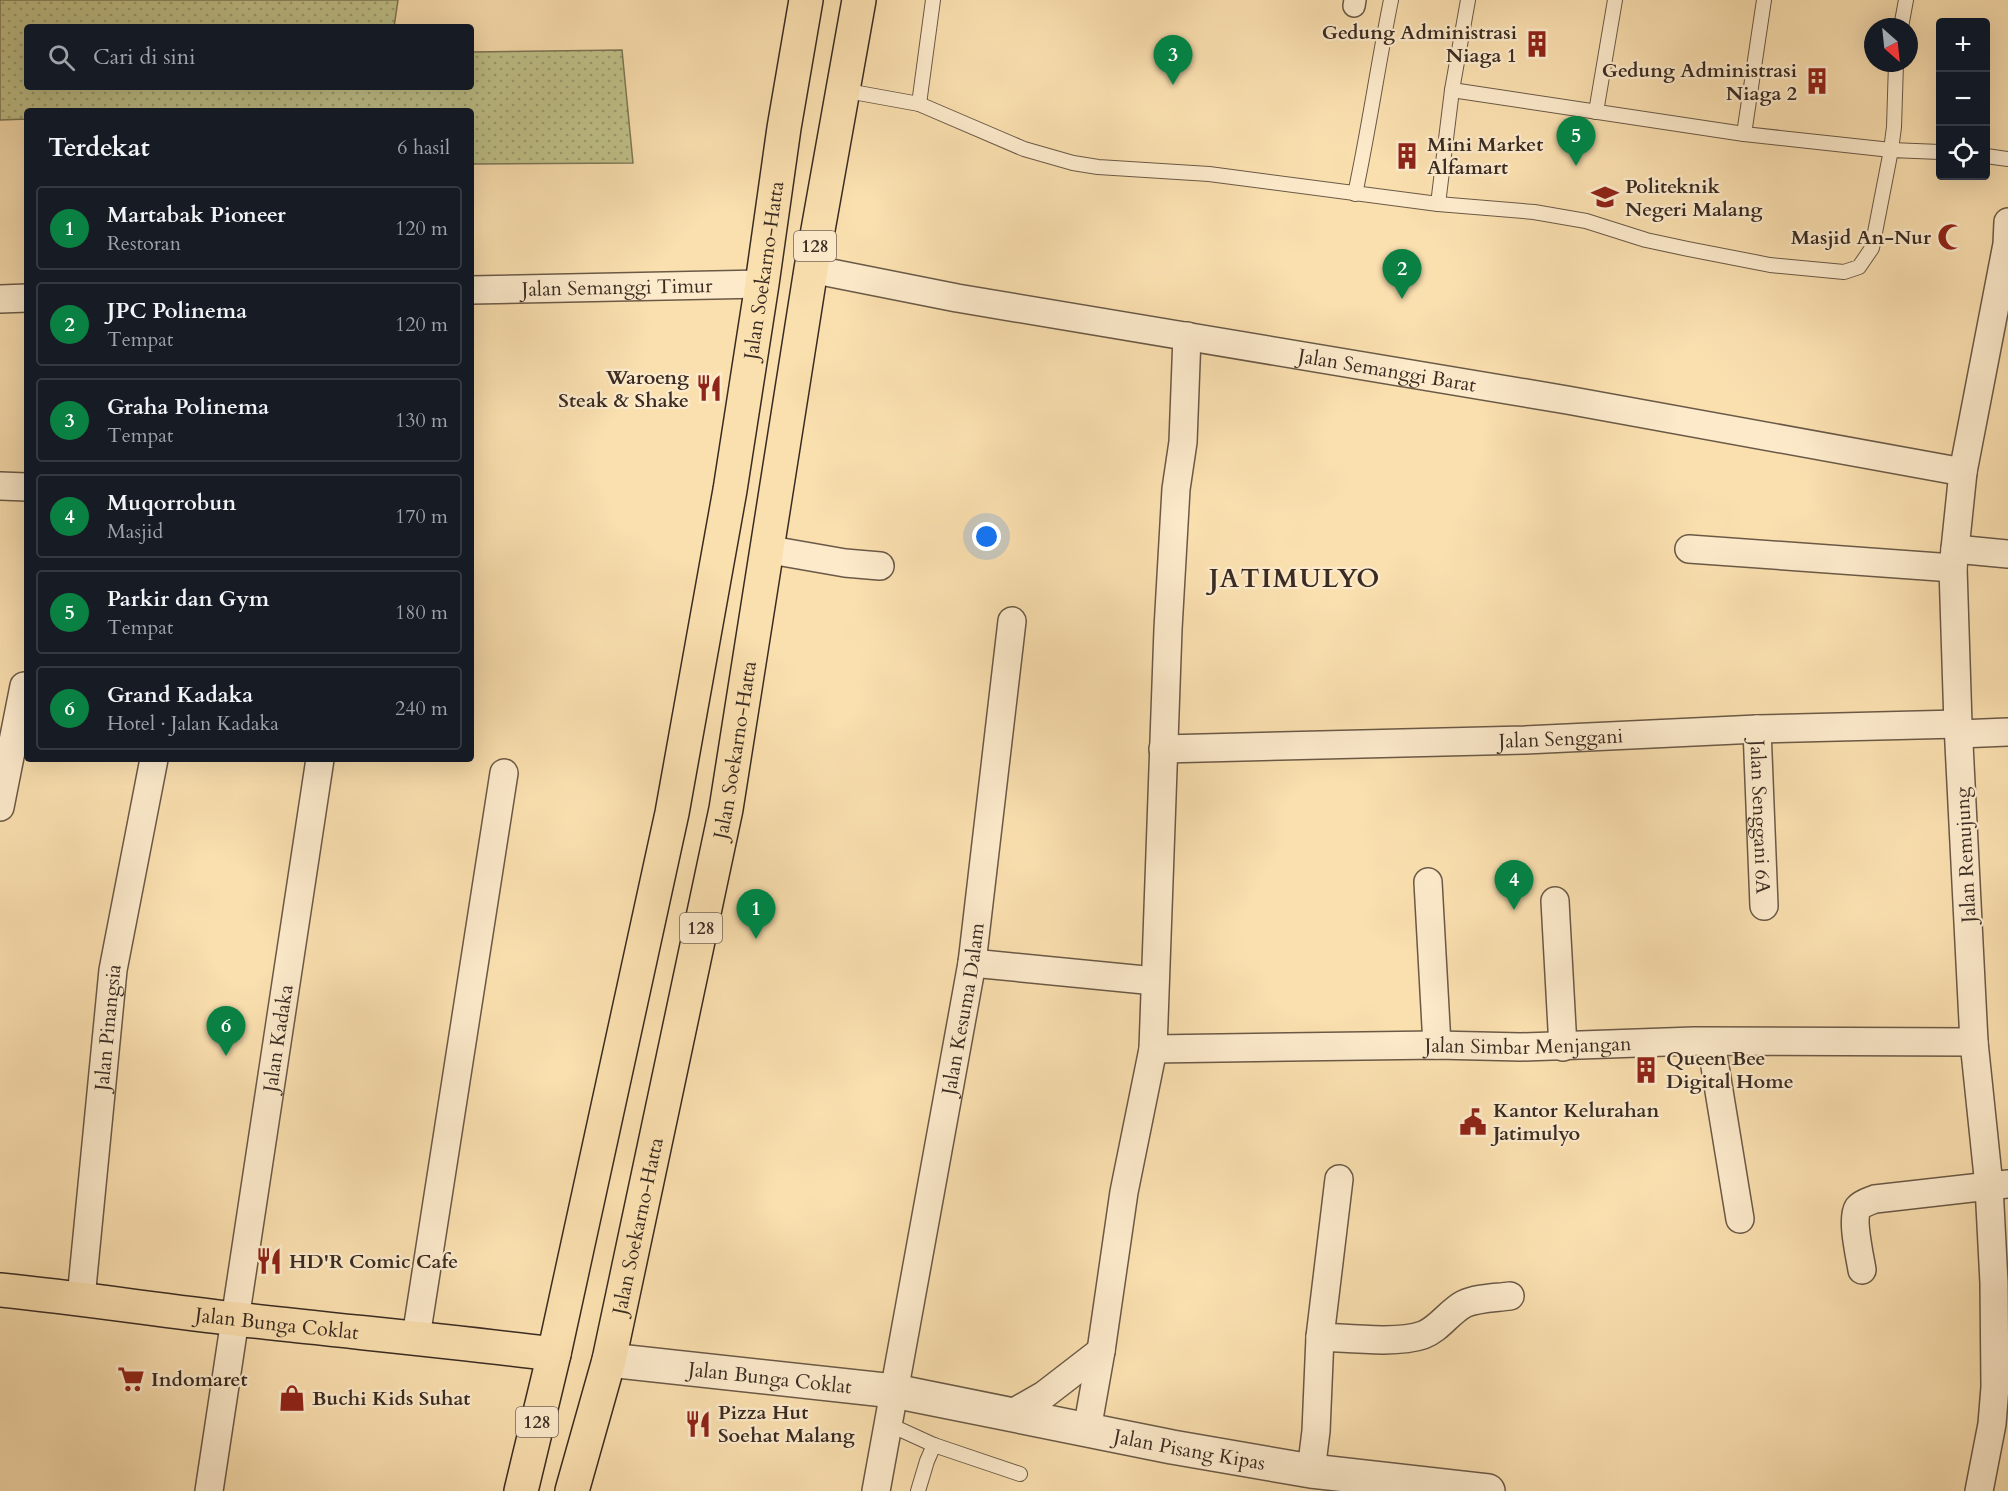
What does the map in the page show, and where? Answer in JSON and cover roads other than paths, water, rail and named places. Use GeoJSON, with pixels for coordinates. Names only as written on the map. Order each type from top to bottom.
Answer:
{"type":"FeatureCollection","features":[{"type":"Feature","properties":{"kind":"main road","name":"Jalan Soekarno-Hatta"},"geometry":{"type":"LineString","coordinates":[[521,1491],[554,1354],[672,813],[729,490],[784,128],[806,0]]}},
{"type":"Feature","properties":{"kind":"main road","name":"Jalan Soekarno-Hatta"},"geometry":{"type":"LineString","coordinates":[[572,1491],[609,1359],[726,809],[774,492],[859,0]]}},
{"type":"Feature","properties":{"kind":"main road"},"geometry":{"type":"LineString","coordinates":[[729,490],[774,492]]}},
{"type":"Feature","properties":{"kind":"main road","name":"Jalan Bunga Coklat"},"geometry":{"type":"LineString","coordinates":[[0,1290],[554,1354]]}},
{"type":"Feature","properties":{"kind":"street","name":"Jalan Remujung"},"geometry":{"type":"LineString","coordinates":[[1979,1491],[1992,1424],[1995,1386],[1994,1283],[1998,1185],[1974,1042],[1958,729],[1954,558],[1963,472],[2007,244],[2008,222]]}},
{"type":"Feature","properties":{"kind":"street","name":"Jalan Semanggi Barat"},"geometry":{"type":"LineString","coordinates":[[811,269],[957,298],[1567,400],[1963,472]]}},
{"type":"Feature","properties":{"kind":"street","name":"Jalan Semanggi Timur"},"geometry":{"type":"LineString","coordinates":[[474,290],[762,284]]}},
{"type":"Feature","properties":{"kind":"street"},"geometry":{"type":"LineString","coordinates":[[0,299],[24,298]]}},
{"type":"Feature","properties":{"kind":"street"},"geometry":{"type":"LineString","coordinates":[[1087,1430],[1124,1192],[1153,1049],[1163,749],[1176,489],[1183,442],[1188,336]]}},
{"type":"Feature","properties":{"kind":"street"},"geometry":{"type":"LineString","coordinates":[[0,486],[24,487]]}},
{"type":"Feature","properties":{"kind":"street"},"geometry":{"type":"LineString","coordinates":[[765,549],[845,563],[880,566]]}},
{"type":"Feature","properties":{"kind":"street"},"geometry":{"type":"LineString","coordinates":[[1689,549],[1954,558],[2008,554]]}},
{"type":"Feature","properties":{"kind":"street","name":"Jalan Kesuma Dalam"},"geometry":{"type":"LineString","coordinates":[[876,1491],[972,963],[1012,621]]}},
{"type":"Feature","properties":{"kind":"street"},"geometry":{"type":"LineString","coordinates":[[0,807],[24,686]]}},
{"type":"Feature","properties":{"kind":"street","name":"Jalan Senggani"},"geometry":{"type":"LineString","coordinates":[[1163,749],[1525,740],[1757,729],[1958,729],[2008,732]]}},
{"type":"Feature","properties":{"kind":"street","name":"Jalan Senggani 6A"},"geometry":{"type":"LineString","coordinates":[[1757,729],[1764,906]]}},
{"type":"Feature","properties":{"kind":"street","name":"Jalan Pinangsia"},"geometry":{"type":"LineString","coordinates":[[81,1298],[113,970],[153,762]]}},
{"type":"Feature","properties":{"kind":"street","name":"Jalan Kadaka"},"geometry":{"type":"LineString","coordinates":[[209,1491],[320,762]]}},
{"type":"Feature","properties":{"kind":"street"},"geometry":{"type":"LineString","coordinates":[[416,1337],[504,773]]}},
{"type":"Feature","properties":{"kind":"street"},"geometry":{"type":"LineString","coordinates":[[1428,882],[1437,1046]]}},
{"type":"Feature","properties":{"kind":"street"},"geometry":{"type":"LineString","coordinates":[[1555,901],[1563,1047]]}},
{"type":"Feature","properties":{"kind":"street"},"geometry":{"type":"LineString","coordinates":[[972,963],[1155,981]]}},
{"type":"Feature","properties":{"kind":"street"},"geometry":{"type":"LineString","coordinates":[[1711,1042],[1740,1219]]}},
{"type":"Feature","properties":{"kind":"street","name":"Jalan Simbar Menjangan"},"geometry":{"type":"LineString","coordinates":[[1153,1049],[1563,1047],[1711,1042],[1974,1042]]}},
{"type":"Feature","properties":{"kind":"street"},"geometry":{"type":"LineString","coordinates":[[1311,1471],[1316,1431],[1320,1337],[1339,1179]]}},
{"type":"Feature","properties":{"kind":"street"},"geometry":{"type":"LineString","coordinates":[[1862,1270],[1855,1218],[1858,1208],[1865,1203],[1875,1199],[1998,1185]]}},
{"type":"Feature","properties":{"kind":"street"},"geometry":{"type":"LineString","coordinates":[[1320,1337],[1377,1339],[1414,1337],[1437,1327],[1454,1311],[1468,1303],[1510,1296]]}},
{"type":"Feature","properties":{"kind":"street"},"geometry":{"type":"LineString","coordinates":[[1009,1415],[1044,1395],[1101,1351]]}},
{"type":"Feature","properties":{"kind":"street","name":"Jalan Bunga Coklat"},"geometry":{"type":"LineString","coordinates":[[609,1359],[894,1391]]}},
{"type":"Feature","properties":{"kind":"street","name":"Jalan Pisang Kipas"},"geometry":{"type":"LineString","coordinates":[[894,1391],[1172,1447],[1311,1471],[1488,1491]]}},
{"type":"Feature","properties":{"kind":"lane"},"geometry":{"type":"LineString","coordinates":[[919,104],[933,0]]}},
{"type":"Feature","properties":{"kind":"lane"},"geometry":{"type":"LineString","coordinates":[[1355,194],[1391,0]]}},
{"type":"Feature","properties":{"kind":"lane"},"geometry":{"type":"LineString","coordinates":[[1438,204],[1452,90],[1468,0]]}},
{"type":"Feature","properties":{"kind":"lane"},"geometry":{"type":"LineString","coordinates":[[1596,112],[1615,0]]}},
{"type":"Feature","properties":{"kind":"lane"},"geometry":{"type":"LineString","coordinates":[[1744,134],[1764,0]]}},
{"type":"Feature","properties":{"kind":"lane"},"geometry":{"type":"LineString","coordinates":[[1903,18],[1906,0]]}},
{"type":"Feature","properties":{"kind":"lane"},"geometry":{"type":"LineString","coordinates":[[842,90],[919,104],[1024,148],[1073,163],[1098,167],[1209,174],[1438,204],[1534,212],[1586,221],[1646,240],[1770,265],[1845,272],[1859,267],[1872,248],[1891,150],[1896,72]]}},
{"type":"Feature","properties":{"kind":"lane"},"geometry":{"type":"LineString","coordinates":[[1452,90],[1744,134],[1891,150],[1936,152]]}},
{"type":"Feature","properties":{"kind":"lane"},"geometry":{"type":"LineString","coordinates":[[1990,157],[2008,159]]}},
{"type":"Feature","properties":{"kind":"lane"},"geometry":{"type":"LineString","coordinates":[[888,1424],[934,1445],[1020,1474]]}},
{"type":"Feature","properties":{"kind":"lane"},"geometry":{"type":"LineString","coordinates":[[918,1491],[934,1445]]}},
{"type":"Feature","properties":{"kind":"place","name":"Gedung Administrasi Niaga 1"},"geometry":{"type":"Point","coordinates":[1537,44]}},
{"type":"Feature","properties":{"kind":"place","name":"Gedung Administrasi Niaga 2"},"geometry":{"type":"Point","coordinates":[1817,81]}},
{"type":"Feature","properties":{"kind":"place","name":"Graha Polinema"},"geometry":{"type":"Point","coordinates":[1173,85]}},
{"type":"Feature","properties":{"kind":"place","name":"Mini Market Alfamart"},"geometry":{"type":"Point","coordinates":[1407,156]}},
{"type":"Feature","properties":{"kind":"place","name":"Parkir dan Gym"},"geometry":{"type":"Point","coordinates":[1576,166]}},
{"type":"Feature","properties":{"kind":"place","name":"Politeknik Negeri Malang"},"geometry":{"type":"Point","coordinates":[1605,197]}},
{"type":"Feature","properties":{"kind":"place","name":"Masjid An-Nur"},"geometry":{"type":"Point","coordinates":[1951,237]}},
{"type":"Feature","properties":{"kind":"place","name":"JPC Polinema"},"geometry":{"type":"Point","coordinates":[1402,299]}},
{"type":"Feature","properties":{"kind":"place","name":"Waroeng Steak & Shake"},"geometry":{"type":"Point","coordinates":[709,388]}},
{"type":"Feature","properties":{"kind":"place","name":"Muqorrobun"},"geometry":{"type":"Point","coordinates":[1514,910]}},
{"type":"Feature","properties":{"kind":"place","name":"Martabak Pioneer"},"geometry":{"type":"Point","coordinates":[756,939]}},
{"type":"Feature","properties":{"kind":"place","name":"Grand Kadaka"},"geometry":{"type":"Point","coordinates":[226,1056]}},
{"type":"Feature","properties":{"kind":"place","name":"Queen Bee Digital Home"},"geometry":{"type":"Point","coordinates":[1646,1070]}},
{"type":"Feature","properties":{"kind":"place","name":"Kantor Kelurahan Jatimulyo"},"geometry":{"type":"Point","coordinates":[1473,1122]}},
{"type":"Feature","properties":{"kind":"place","name":"HD'R Comic Cafe"},"geometry":{"type":"Point","coordinates":[269,1261]}},
{"type":"Feature","properties":{"kind":"place","name":"Indomaret"},"geometry":{"type":"Point","coordinates":[131,1379]}},
{"type":"Feature","properties":{"kind":"place","name":"Buchi Kids Suhat"},"geometry":{"type":"Point","coordinates":[292,1398]}},
{"type":"Feature","properties":{"kind":"place","name":"Pizza Hut Soehat Malang"},"geometry":{"type":"Point","coordinates":[698,1424]}},
{"type":"Feature","properties":{"kind":"district","name":"JATIMULYO"},"geometry":{"type":"Point","coordinates":[1295,578]}}]}
